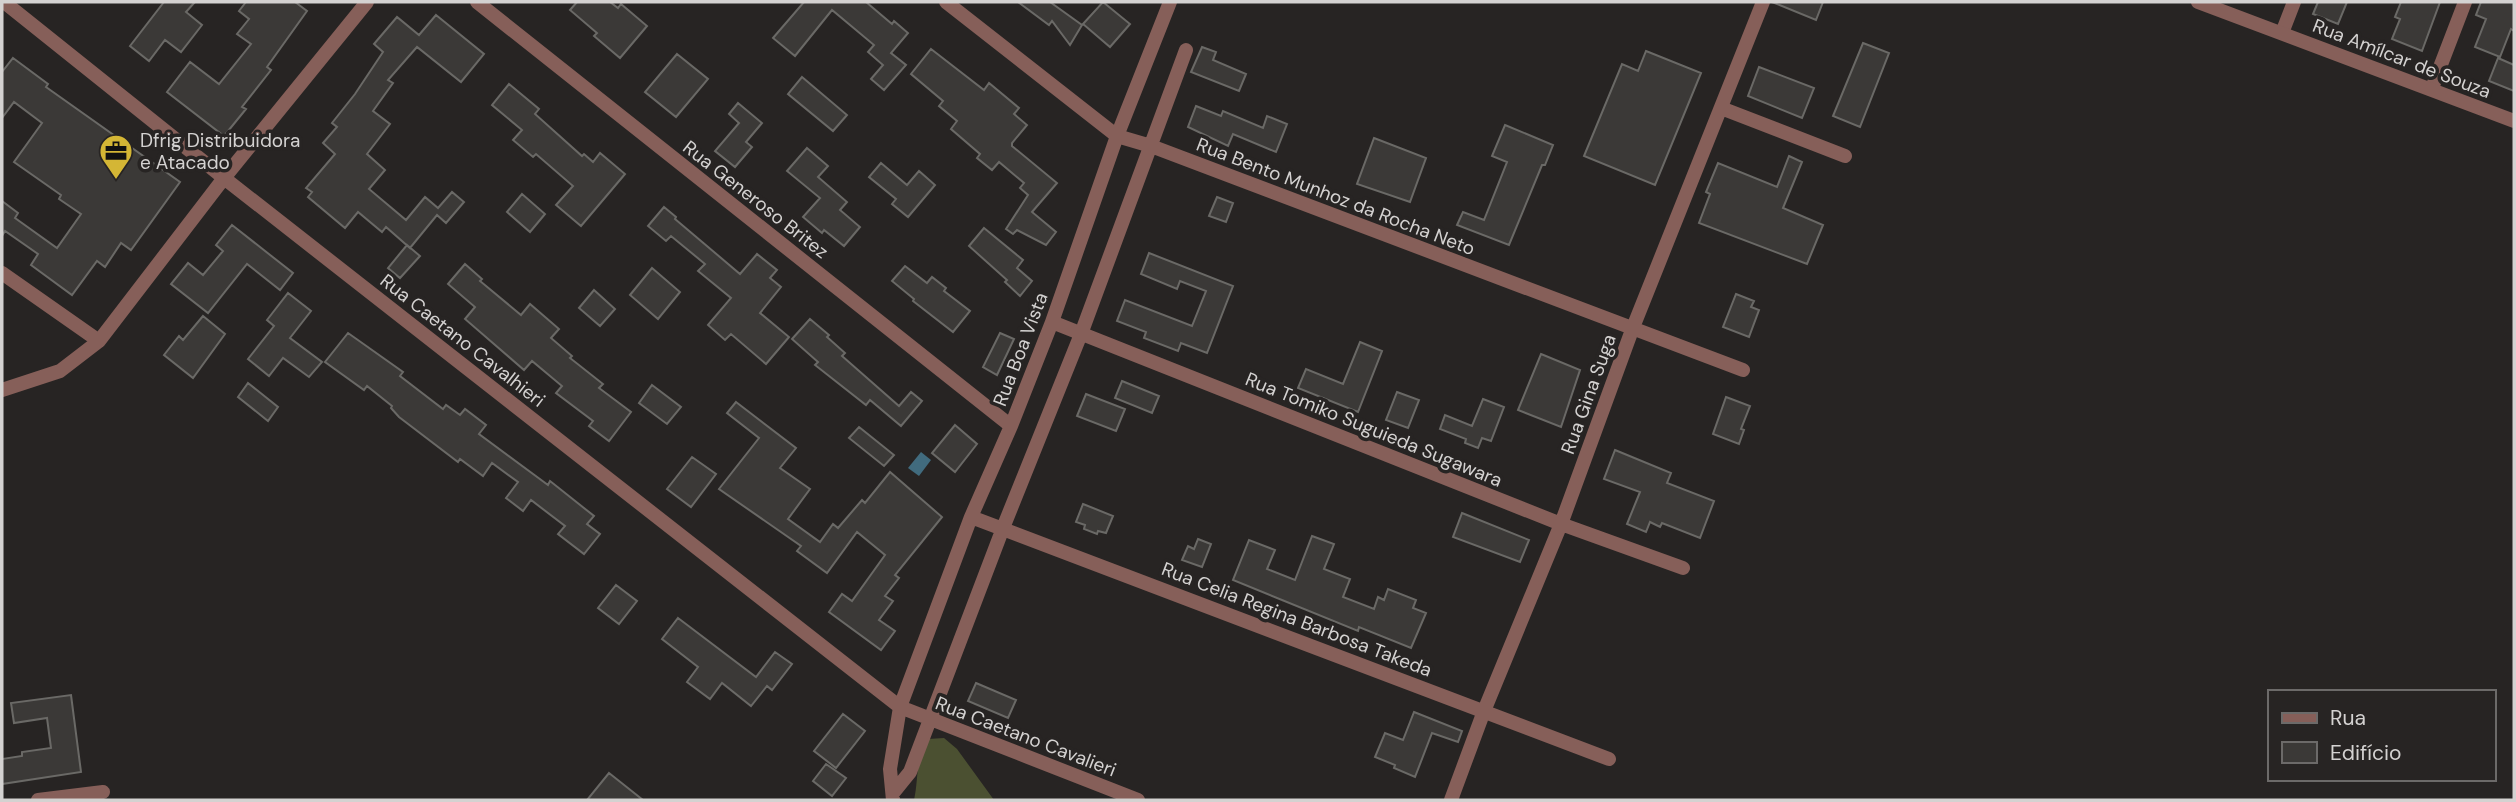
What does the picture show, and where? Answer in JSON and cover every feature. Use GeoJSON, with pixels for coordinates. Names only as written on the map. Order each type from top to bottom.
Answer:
{"type":"FeatureCollection","features":[{"type":"Feature","properties":{"kind":"street","name":"Rua Caetano Cavalhieri"},"geometry":{"type":"LineString","coordinates":[[4,2],[224,178],[900,707]]}},
{"type":"Feature","properties":{"kind":"street"},"geometry":{"type":"LineString","coordinates":[[2,390],[60,371],[99,341],[224,178],[367,2]]}},
{"type":"Feature","properties":{"kind":"street","name":"Rua Generoso Britez"},"geometry":{"type":"LineString","coordinates":[[477,2],[1011,426]]}},
{"type":"Feature","properties":{"kind":"street","name":"Rua Bento Munhoz da Rocha Neto"},"geometry":{"type":"LineString","coordinates":[[946,2],[1117,136],[1151,146],[1743,370]]}},
{"type":"Feature","properties":{"kind":"street","name":"Rua Boa Vista"},"geometry":{"type":"LineString","coordinates":[[893,797],[890,769],[900,707],[971,517],[1052,322],[1117,136],[1170,2]]}},
{"type":"Feature","properties":{"kind":"street","name":"Rua Gina Suga"},"geometry":{"type":"LineString","coordinates":[[1451,800],[1484,711],[1561,524],[1632,330],[1763,2]]}},
{"type":"Feature","properties":{"kind":"street","name":"Rua Amílcar de Souza"},"geometry":{"type":"LineString","coordinates":[[2198,2],[2514,121]]}},
{"type":"Feature","properties":{"kind":"street"},"geometry":{"type":"LineString","coordinates":[[2282,33],[2294,2]]}},
{"type":"Feature","properties":{"kind":"street"},"geometry":{"type":"LineString","coordinates":[[2432,88],[2465,2]]}},
{"type":"Feature","properties":{"kind":"street"},"geometry":{"type":"LineString","coordinates":[[893,797],[910,772],[1003,528],[1081,334],[1186,50]]}},
{"type":"Feature","properties":{"kind":"street"},"geometry":{"type":"LineString","coordinates":[[1721,108],[1845,156]]}},
{"type":"Feature","properties":{"kind":"street"},"geometry":{"type":"LineString","coordinates":[[2,274],[99,341]]}},
{"type":"Feature","properties":{"kind":"street","name":"Rua Tomiko Suguieda Sugawara"},"geometry":{"type":"LineString","coordinates":[[1052,322],[1561,524],[1683,568]]}},
{"type":"Feature","properties":{"kind":"street","name":"Rua Celia Regina Barbosa Takeda"},"geometry":{"type":"LineString","coordinates":[[971,517],[1609,759]]}},
{"type":"Feature","properties":{"kind":"street","name":"Rua Caetano Cavalieri"},"geometry":{"type":"LineString","coordinates":[[900,707],[1138,800]]}},
{"type":"Feature","properties":{"kind":"street"},"geometry":{"type":"LineString","coordinates":[[38,800],[103,792]]}},
{"type":"Feature","properties":{"kind":"green space"},"geometry":{"type":"Polygon","coordinates":[[[944,738],[957,749],[994,800],[914,800],[919,761],[924,746],[928,739],[944,738]]]}},
{"type":"Feature","properties":{"kind":"water"},"geometry":{"type":"Polygon","coordinates":[[[921,452],[931,460],[919,476],[908,468],[921,452]]]}},
{"type":"Feature","properties":{"kind":"building"},"geometry":{"type":"Polygon","coordinates":[[[164,2],[195,2],[186,12],[202,25],[181,52],[165,40],[149,61],[130,46],[164,2]]]}},
{"type":"Feature","properties":{"kind":"building"},"geometry":{"type":"Polygon","coordinates":[[[246,2],[295,2],[307,11],[267,67],[271,70],[242,107],[246,109],[224,136],[167,92],[190,62],[219,84],[251,44],[237,34],[249,19],[239,11],[246,2]]]}},
{"type":"Feature","properties":{"kind":"building"},"geometry":{"type":"Polygon","coordinates":[[[577,2],[610,2],[618,8],[621,4],[647,26],[620,58],[594,36],[597,33],[570,10],[577,2]]]}},
{"type":"Feature","properties":{"kind":"building"},"geometry":{"type":"Polygon","coordinates":[[[804,2],[866,2],[892,24],[894,21],[908,33],[891,53],[906,65],[884,90],[871,79],[883,65],[868,52],[874,45],[832,10],[795,56],[773,38],[804,2]]]}},
{"type":"Feature","properties":{"kind":"building"},"geometry":{"type":"Polygon","coordinates":[[[1018,2],[1050,2],[1082,25],[1070,45],[1052,21],[1049,25],[1018,2]]]}},
{"type":"Feature","properties":{"kind":"building"},"geometry":{"type":"Polygon","coordinates":[[[1103,2],[1130,24],[1110,47],[1083,24],[1103,2]]]}},
{"type":"Feature","properties":{"kind":"building"},"geometry":{"type":"Polygon","coordinates":[[[1772,2],[1823,2],[1816,20],[1772,2]]]}},
{"type":"Feature","properties":{"kind":"building"},"geometry":{"type":"Polygon","coordinates":[[[2318,2],[2347,2],[2338,24],[2313,14],[2318,2]]]}},
{"type":"Feature","properties":{"kind":"building"},"geometry":{"type":"Polygon","coordinates":[[[2401,2],[2440,2],[2422,51],[2392,39],[2400,19],[2395,17],[2401,2]]]}},
{"type":"Feature","properties":{"kind":"building"},"geometry":{"type":"Polygon","coordinates":[[[2481,2],[2514,2],[2514,31],[2511,29],[2500,57],[2475,47],[2486,19],[2476,15],[2481,2]]]}},
{"type":"Feature","properties":{"kind":"building"},"geometry":{"type":"Polygon","coordinates":[[[436,15],[484,54],[461,82],[417,47],[388,80],[393,83],[373,111],[390,124],[367,154],[385,170],[369,189],[406,220],[425,197],[438,208],[452,192],[464,202],[446,223],[437,215],[410,248],[386,227],[382,232],[358,212],[345,228],[308,197],[312,192],[306,188],[335,154],[323,143],[337,127],[332,123],[383,52],[374,44],[397,17],[419,35],[436,15]]]}},
{"type":"Feature","properties":{"kind":"building"},"geometry":{"type":"Polygon","coordinates":[[[1863,43],[1889,53],[1860,127],[1833,116],[1863,43]]]}},
{"type":"Feature","properties":{"kind":"building"},"geometry":{"type":"Polygon","coordinates":[[[1202,47],[1216,52],[1213,60],[1246,74],[1239,91],[1191,72],[1202,47]]]}},
{"type":"Feature","properties":{"kind":"building"},"geometry":{"type":"Polygon","coordinates":[[[931,49],[984,90],[989,83],[1019,108],[1014,114],[1027,125],[1012,146],[1057,183],[1032,212],[1056,232],[1046,245],[1017,230],[1013,234],[1006,229],[1028,195],[1020,188],[1024,183],[999,162],[992,170],[977,158],[980,154],[951,129],[957,121],[939,106],[943,101],[911,74],[931,49]]]}},
{"type":"Feature","properties":{"kind":"building"},"geometry":{"type":"Polygon","coordinates":[[[1646,51],[1701,73],[1655,185],[1584,156],[1622,64],[1638,71],[1646,51]]]}},
{"type":"Feature","properties":{"kind":"building"},"geometry":{"type":"Polygon","coordinates":[[[677,54],[708,79],[676,117],[645,92],[677,54]]]}},
{"type":"Feature","properties":{"kind":"building"},"geometry":{"type":"Polygon","coordinates":[[[13,58],[48,84],[46,87],[180,182],[131,250],[121,243],[105,267],[97,261],[72,295],[31,265],[38,254],[5,231],[2,236],[2,201],[18,213],[15,218],[57,248],[81,214],[59,199],[61,195],[14,162],[42,123],[14,102],[2,118],[2,72],[13,58]]]}},
{"type":"Feature","properties":{"kind":"building"},"geometry":{"type":"Polygon","coordinates":[[[2498,58],[2514,65],[2514,91],[2489,81],[2498,58]]]}},
{"type":"Feature","properties":{"kind":"building"},"geometry":{"type":"Polygon","coordinates":[[[1759,67],[1814,88],[1802,118],[1748,96],[1759,67]]]}},
{"type":"Feature","properties":{"kind":"building"},"geometry":{"type":"Polygon","coordinates":[[[802,77],[847,115],[833,131],[788,94],[802,77]]]}},
{"type":"Feature","properties":{"kind":"building"},"geometry":{"type":"Polygon","coordinates":[[[509,84],[539,109],[535,114],[582,156],[584,154],[593,162],[600,153],[625,174],[581,226],[556,205],[573,186],[536,154],[533,157],[513,140],[522,130],[492,105],[509,84]]]}},
{"type":"Feature","properties":{"kind":"building"},"geometry":{"type":"Polygon","coordinates":[[[738,103],[762,123],[746,142],[752,147],[735,167],[715,151],[739,123],[729,114],[738,103]]]}},
{"type":"Feature","properties":{"kind":"building"},"geometry":{"type":"Polygon","coordinates":[[[1196,106],[1221,116],[1223,111],[1263,128],[1267,116],[1287,124],[1276,152],[1233,134],[1228,146],[1188,127],[1196,106]]]}},
{"type":"Feature","properties":{"kind":"building"},"geometry":{"type":"Polygon","coordinates":[[[1505,125],[1553,145],[1509,245],[1457,225],[1463,212],[1484,220],[1507,162],[1492,156],[1505,125]]]}},
{"type":"Feature","properties":{"kind":"building"},"geometry":{"type":"Polygon","coordinates":[[[1374,138],[1426,158],[1410,202],[1357,184],[1374,138]]]}},
{"type":"Feature","properties":{"kind":"building"},"geometry":{"type":"Polygon","coordinates":[[[807,148],[828,166],[818,177],[847,202],[840,210],[860,227],[844,246],[803,217],[820,198],[787,171],[807,148]]]}},
{"type":"Feature","properties":{"kind":"building"},"geometry":{"type":"Polygon","coordinates":[[[1789,156],[1802,162],[1783,208],[1823,225],[1807,264],[1699,223],[1710,194],[1706,192],[1718,163],[1777,187],[1789,156]]]}},
{"type":"Feature","properties":{"kind":"building"},"geometry":{"type":"Polygon","coordinates":[[[881,163],[907,185],[919,171],[935,185],[908,217],[892,204],[896,199],[869,177],[881,163]]]}},
{"type":"Feature","properties":{"kind":"building"},"geometry":{"type":"Polygon","coordinates":[[[522,194],[545,214],[530,232],[507,212],[522,194]]]}},
{"type":"Feature","properties":{"kind":"building"},"geometry":{"type":"Polygon","coordinates":[[[1217,197],[1233,203],[1226,222],[1209,216],[1217,197]]]}},
{"type":"Feature","properties":{"kind":"building"},"geometry":{"type":"Polygon","coordinates":[[[664,207],[740,274],[757,254],[777,270],[770,278],[781,287],[760,313],[789,337],[766,364],[731,334],[725,340],[708,325],[731,298],[698,271],[705,264],[671,236],[666,241],[648,226],[664,207]]]}},
{"type":"Feature","properties":{"kind":"building"},"geometry":{"type":"Polygon","coordinates":[[[232,225],[293,273],[280,290],[247,264],[208,313],[171,284],[188,263],[203,275],[223,251],[216,245],[232,225]]]}},
{"type":"Feature","properties":{"kind":"building"},"geometry":{"type":"Polygon","coordinates":[[[984,228],[1023,260],[1017,268],[1032,281],[1020,296],[1005,282],[1007,280],[969,246],[984,228]]]}},
{"type":"Feature","properties":{"kind":"building"},"geometry":{"type":"Polygon","coordinates":[[[407,245],[420,256],[400,278],[388,268],[407,245]]]}},
{"type":"Feature","properties":{"kind":"building"},"geometry":{"type":"Polygon","coordinates":[[[1149,253],[1233,286],[1207,353],[1181,343],[1178,351],[1144,338],[1146,332],[1117,321],[1125,300],[1192,326],[1206,291],[1180,281],[1177,289],[1141,274],[1149,253]]]}},
{"type":"Feature","properties":{"kind":"building"},"geometry":{"type":"Polygon","coordinates":[[[465,264],[482,279],[480,281],[521,315],[530,304],[559,329],[551,338],[572,356],[570,358],[603,384],[599,388],[631,412],[609,441],[589,426],[593,421],[556,393],[562,386],[532,361],[524,370],[465,319],[475,307],[448,284],[465,264]]]}},
{"type":"Feature","properties":{"kind":"building"},"geometry":{"type":"Polygon","coordinates":[[[905,266],[927,283],[932,277],[946,288],[944,291],[970,311],[953,332],[892,281],[905,266]]]}},
{"type":"Feature","properties":{"kind":"building"},"geometry":{"type":"Polygon","coordinates":[[[652,268],[680,292],[658,319],[630,295],[652,268]]]}},
{"type":"Feature","properties":{"kind":"building"},"geometry":{"type":"Polygon","coordinates":[[[594,290],[615,309],[600,326],[579,308],[594,290]]]}},
{"type":"Feature","properties":{"kind":"building"},"geometry":{"type":"Polygon","coordinates":[[[288,293],[311,311],[290,338],[322,362],[309,377],[283,358],[269,376],[248,359],[274,326],[267,320],[288,293]]]}},
{"type":"Feature","properties":{"kind":"building"},"geometry":{"type":"Polygon","coordinates":[[[1736,294],[1754,301],[1751,307],[1759,310],[1749,337],[1723,327],[1736,294]]]}},
{"type":"Feature","properties":{"kind":"building"},"geometry":{"type":"Polygon","coordinates":[[[203,316],[225,334],[193,378],[164,355],[179,336],[183,340],[203,316]]]}},
{"type":"Feature","properties":{"kind":"building"},"geometry":{"type":"Polygon","coordinates":[[[810,319],[845,353],[842,356],[899,406],[911,392],[922,401],[901,426],[870,400],[866,405],[815,365],[818,362],[792,339],[810,319]]]}},
{"type":"Feature","properties":{"kind":"building"},"geometry":{"type":"Polygon","coordinates":[[[348,333],[403,372],[400,376],[443,409],[446,405],[460,415],[465,409],[486,425],[479,434],[548,485],[550,481],[594,516],[587,524],[600,534],[584,554],[558,534],[565,526],[531,500],[523,511],[506,498],[518,482],[492,463],[483,476],[460,459],[458,462],[399,417],[392,406],[367,386],[364,390],[325,362],[348,333]]]}},
{"type":"Feature","properties":{"kind":"building"},"geometry":{"type":"Polygon","coordinates":[[[1000,333],[1014,339],[997,375],[983,367],[1000,333]]]}},
{"type":"Feature","properties":{"kind":"building"},"geometry":{"type":"Polygon","coordinates":[[[1360,342],[1382,351],[1358,412],[1298,388],[1306,369],[1343,384],[1360,342]]]}},
{"type":"Feature","properties":{"kind":"building"},"geometry":{"type":"Polygon","coordinates":[[[1541,354],[1580,370],[1561,427],[1518,410],[1541,354]]]}},
{"type":"Feature","properties":{"kind":"building"},"geometry":{"type":"Polygon","coordinates":[[[1122,381],[1159,396],[1152,413],[1115,398],[1122,381]]]}},
{"type":"Feature","properties":{"kind":"building"},"geometry":{"type":"Polygon","coordinates":[[[248,383],[278,407],[268,421],[238,397],[248,383]]]}},
{"type":"Feature","properties":{"kind":"building"},"geometry":{"type":"Polygon","coordinates":[[[652,385],[681,407],[667,424],[639,403],[652,385]]]}},
{"type":"Feature","properties":{"kind":"building"},"geometry":{"type":"Polygon","coordinates":[[[1397,392],[1419,400],[1408,428],[1386,420],[1397,392]]]}},
{"type":"Feature","properties":{"kind":"building"},"geometry":{"type":"Polygon","coordinates":[[[1086,394],[1125,409],[1116,431],[1077,416],[1086,394]]]}},
{"type":"Feature","properties":{"kind":"building"},"geometry":{"type":"Polygon","coordinates":[[[1726,397],[1750,406],[1741,429],[1744,430],[1739,444],[1713,434],[1726,397]]]}},
{"type":"Feature","properties":{"kind":"building"},"geometry":{"type":"Polygon","coordinates":[[[1483,399],[1504,407],[1491,441],[1482,438],[1478,448],[1465,443],[1466,439],[1440,429],[1445,415],[1472,426],[1483,399]]]}},
{"type":"Feature","properties":{"kind":"building"},"geometry":{"type":"Polygon","coordinates":[[[736,402],[796,448],[780,468],[810,489],[788,519],[820,542],[833,524],[838,528],[862,500],[865,503],[890,472],[942,517],[895,575],[899,578],[885,596],[893,601],[879,620],[895,631],[881,650],[829,612],[842,594],[852,601],[885,555],[857,532],[827,573],[797,551],[801,546],[719,489],[759,438],[727,413],[736,402]]]}},
{"type":"Feature","properties":{"kind":"building"},"geometry":{"type":"Polygon","coordinates":[[[955,425],[977,444],[955,472],[932,453],[955,425]]]}},
{"type":"Feature","properties":{"kind":"building"},"geometry":{"type":"Polygon","coordinates":[[[859,427],[894,455],[884,466],[849,438],[859,427]]]}},
{"type":"Feature","properties":{"kind":"building"},"geometry":{"type":"Polygon","coordinates":[[[1615,450],[1671,473],[1667,483],[1714,501],[1700,538],[1662,523],[1660,527],[1650,522],[1646,532],[1627,524],[1640,492],[1604,479],[1615,450]]]}},
{"type":"Feature","properties":{"kind":"building"},"geometry":{"type":"Polygon","coordinates":[[[692,457],[716,474],[691,507],[667,489],[692,457]]]}},
{"type":"Feature","properties":{"kind":"building"},"geometry":{"type":"Polygon","coordinates":[[[1083,504],[1113,516],[1106,533],[1098,531],[1097,534],[1084,529],[1085,525],[1076,522],[1083,504]]]}},
{"type":"Feature","properties":{"kind":"building"},"geometry":{"type":"Polygon","coordinates":[[[1462,513],[1529,540],[1520,562],[1453,537],[1462,513]]]}},
{"type":"Feature","properties":{"kind":"building"},"geometry":{"type":"Polygon","coordinates":[[[1312,536],[1334,544],[1324,569],[1350,579],[1343,597],[1374,609],[1378,597],[1384,600],[1388,589],[1416,600],[1413,608],[1426,613],[1411,648],[1359,627],[1358,631],[1233,580],[1249,540],[1275,550],[1267,569],[1295,580],[1312,536]]]}},
{"type":"Feature","properties":{"kind":"building"},"geometry":{"type":"Polygon","coordinates":[[[1198,539],[1211,544],[1202,567],[1182,560],[1188,546],[1194,549],[1198,539]]]}},
{"type":"Feature","properties":{"kind":"building"},"geometry":{"type":"Polygon","coordinates":[[[616,585],[637,601],[619,624],[598,608],[616,585]]]}},
{"type":"Feature","properties":{"kind":"building"},"geometry":{"type":"Polygon","coordinates":[[[678,618],[756,677],[775,652],[792,664],[772,690],[767,686],[751,706],[722,683],[710,699],[687,682],[698,667],[662,639],[678,618]]]}},
{"type":"Feature","properties":{"kind":"building"},"geometry":{"type":"Polygon","coordinates":[[[976,683],[1016,700],[1008,718],[968,701],[976,683]]]}},
{"type":"Feature","properties":{"kind":"building"},"geometry":{"type":"Polygon","coordinates":[[[71,695],[81,772],[2,784],[2,759],[22,756],[22,752],[51,748],[47,718],[14,723],[11,703],[71,695]]]}},
{"type":"Feature","properties":{"kind":"building"},"geometry":{"type":"Polygon","coordinates":[[[1414,712],[1462,731],[1458,742],[1432,733],[1415,777],[1375,757],[1385,733],[1403,740],[1414,712]]]}},
{"type":"Feature","properties":{"kind":"building"},"geometry":{"type":"Polygon","coordinates":[[[843,714],[865,731],[836,768],[814,751],[843,714]]]}},
{"type":"Feature","properties":{"kind":"building"},"geometry":{"type":"Polygon","coordinates":[[[826,764],[846,778],[832,796],[813,781],[826,764]]]}},
{"type":"Feature","properties":{"kind":"building"},"geometry":{"type":"Polygon","coordinates":[[[609,773],[643,800],[587,800],[609,773]]]}},
{"type":"Feature","properties":{"kind":"place","name":"Dfrig Distribuidora e Atacado"},"geometry":{"type":"Point","coordinates":[116,181]}}]}
